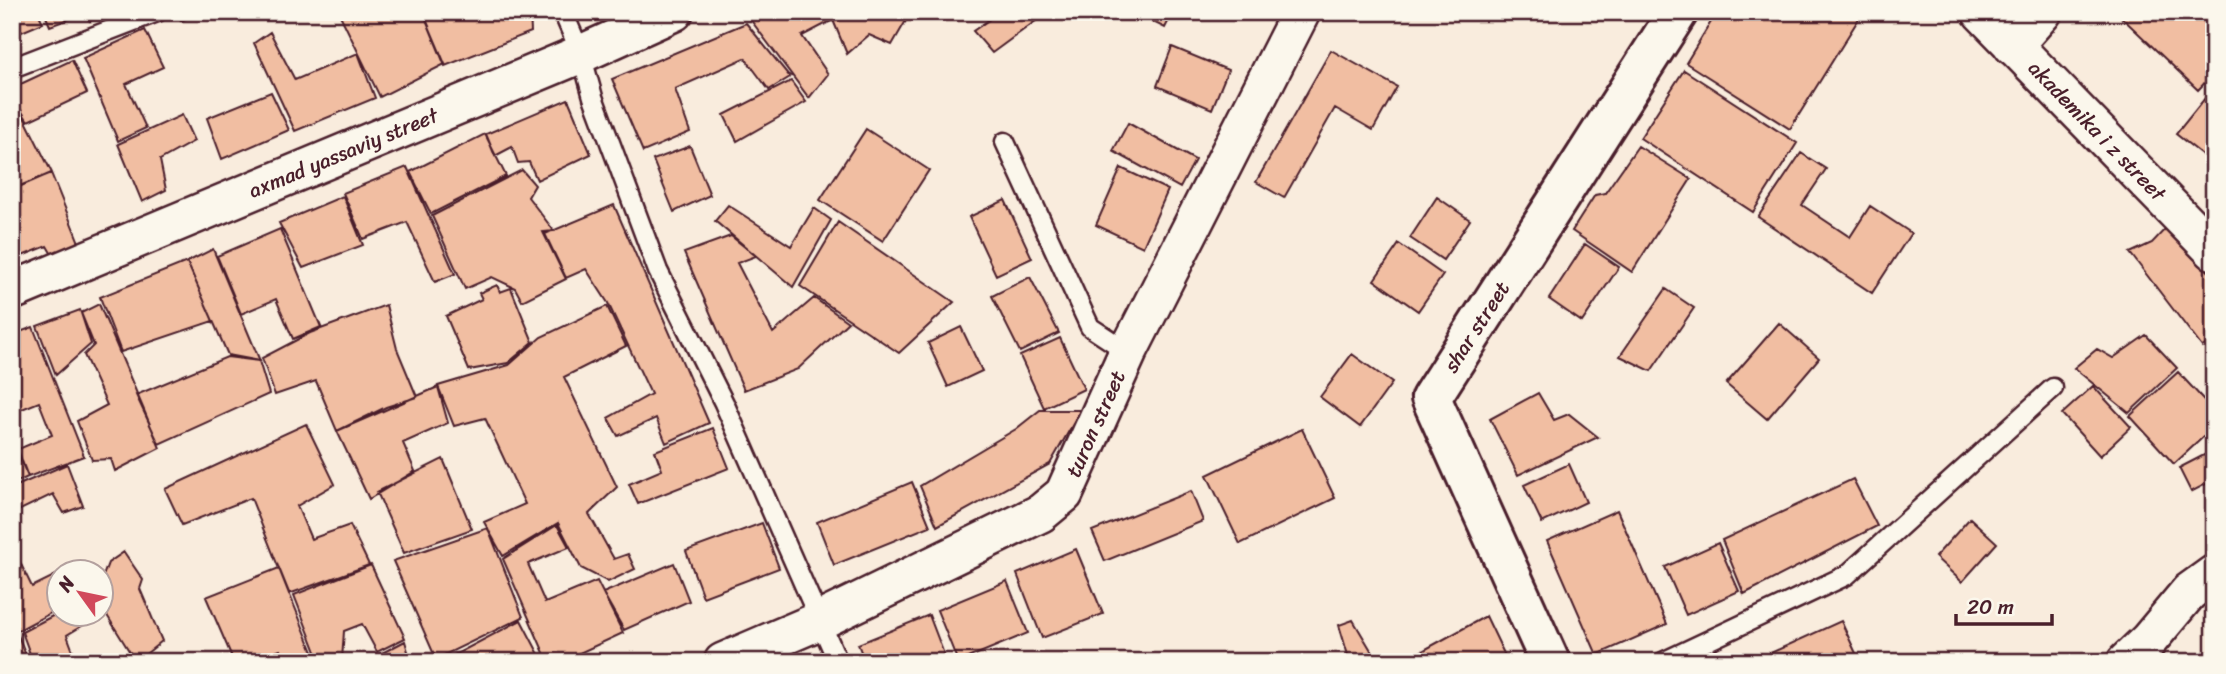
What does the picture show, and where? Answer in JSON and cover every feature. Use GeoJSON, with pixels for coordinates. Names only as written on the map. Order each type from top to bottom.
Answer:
{"type":"FeatureCollection","features":[{"type":"Feature","properties":{"kind":"street","name":"axmad yassaviy street"},"geometry":{"type":"LineString","coordinates":[[12,291],[581,54],[674,12]]}},
{"type":"Feature","properties":{"kind":"street","name":"turon street"},"geometry":{"type":"LineString","coordinates":[[723,662],[821,620],[1041,513],[1065,494],[1128,352],[1301,12]]}},
{"type":"Feature","properties":{"kind":"street","name":"shar street"},"geometry":{"type":"LineString","coordinates":[[1550,662],[1431,398],[1678,12]]}},
{"type":"Feature","properties":{"kind":"street","name":"akademika i z street"},"geometry":{"type":"LineString","coordinates":[[1981,12],[2214,251]]}},
{"type":"Feature","properties":{"kind":"street"},"geometry":{"type":"LineString","coordinates":[[2013,46],[2043,12]]}},
{"type":"Feature","properties":{"kind":"street"},"geometry":{"type":"LineString","coordinates":[[2126,662],[2148,641],[2189,592],[2214,574]]}},
{"type":"Feature","properties":{"kind":"lane"},"geometry":{"type":"LineString","coordinates":[[12,68],[157,12]]}},
{"type":"Feature","properties":{"kind":"lane"},"geometry":{"type":"LineString","coordinates":[[563,12],[581,54],[593,97],[659,271],[724,403],[838,662]]}},
{"type":"Feature","properties":{"kind":"lane"},"geometry":{"type":"LineString","coordinates":[[1005,142],[1090,327],[1128,352]]}},
{"type":"Feature","properties":{"kind":"lane"},"geometry":{"type":"LineString","coordinates":[[1662,662],[1847,575],[2053,388]]}},
{"type":"Feature","properties":{"kind":"building"},"geometry":{"type":"Polygon","coordinates":[[[12,12],[38,12],[43,23],[12,36],[12,12]]]}},
{"type":"Feature","properties":{"kind":"building"},"geometry":{"type":"Polygon","coordinates":[[[44,12],[108,12],[90,21],[83,14],[50,26],[44,12]]]}},
{"type":"Feature","properties":{"kind":"building"},"geometry":{"type":"Polygon","coordinates":[[[178,12],[202,12],[181,21],[178,12]]]}},
{"type":"Feature","properties":{"kind":"building"},"geometry":{"type":"Polygon","coordinates":[[[346,12],[423,12],[445,64],[380,97],[340,15],[346,12]]]}},
{"type":"Feature","properties":{"kind":"building"},"geometry":{"type":"Polygon","coordinates":[[[423,12],[530,12],[531,32],[445,66],[423,12]]]}},
{"type":"Feature","properties":{"kind":"building"},"geometry":{"type":"Polygon","coordinates":[[[767,12],[911,12],[892,45],[869,35],[847,54],[833,20],[802,36],[828,74],[809,98],[750,19],[767,12]]]}},
{"type":"Feature","properties":{"kind":"building"},"geometry":{"type":"Polygon","coordinates":[[[1000,12],[1048,12],[992,53],[973,31],[1000,12]]]}},
{"type":"Feature","properties":{"kind":"building"},"geometry":{"type":"Polygon","coordinates":[[[1133,12],[1173,12],[1165,28],[1133,12]]]}},
{"type":"Feature","properties":{"kind":"building"},"geometry":{"type":"Polygon","coordinates":[[[1717,12],[1863,12],[1790,129],[1686,63],[1717,12]]]}},
{"type":"Feature","properties":{"kind":"building"},"geometry":{"type":"Polygon","coordinates":[[[2116,12],[2214,12],[2214,73],[2198,90],[2116,12]]]}},
{"type":"Feature","properties":{"kind":"building"},"geometry":{"type":"Polygon","coordinates":[[[746,23],[790,77],[769,90],[745,58],[675,89],[690,132],[643,152],[612,79],[746,23]]]}},
{"type":"Feature","properties":{"kind":"building"},"geometry":{"type":"Polygon","coordinates":[[[145,30],[163,67],[126,84],[146,128],[118,141],[83,58],[145,30]]]}},
{"type":"Feature","properties":{"kind":"building"},"geometry":{"type":"Polygon","coordinates":[[[270,32],[295,80],[358,53],[375,98],[295,131],[254,43],[270,32]]]}},
{"type":"Feature","properties":{"kind":"building"},"geometry":{"type":"Polygon","coordinates":[[[1172,47],[1228,70],[1212,109],[1157,86],[1172,47]]]}},
{"type":"Feature","properties":{"kind":"building"},"geometry":{"type":"Polygon","coordinates":[[[1331,50],[1397,87],[1373,130],[1335,108],[1284,198],[1256,182],[1331,50]]]}},
{"type":"Feature","properties":{"kind":"building"},"geometry":{"type":"Polygon","coordinates":[[[72,60],[87,93],[28,121],[12,96],[12,88],[72,60]]]}},
{"type":"Feature","properties":{"kind":"building"},"geometry":{"type":"Polygon","coordinates":[[[1684,70],[1797,143],[1753,212],[1640,138],[1684,70]]]}},
{"type":"Feature","properties":{"kind":"building"},"geometry":{"type":"Polygon","coordinates":[[[791,81],[806,102],[737,141],[724,115],[791,81]]]}},
{"type":"Feature","properties":{"kind":"building"},"geometry":{"type":"Polygon","coordinates":[[[271,92],[289,130],[222,159],[207,118],[271,92]]]}},
{"type":"Feature","properties":{"kind":"building"},"geometry":{"type":"Polygon","coordinates":[[[12,93],[52,173],[12,189],[12,93]]]}},
{"type":"Feature","properties":{"kind":"building"},"geometry":{"type":"Polygon","coordinates":[[[2205,98],[2214,104],[2214,164],[2176,134],[2205,98]]]}},
{"type":"Feature","properties":{"kind":"building"},"geometry":{"type":"Polygon","coordinates":[[[568,99],[591,154],[537,180],[529,162],[518,163],[512,147],[495,156],[486,134],[568,99]]]}},
{"type":"Feature","properties":{"kind":"building"},"geometry":{"type":"Polygon","coordinates":[[[182,115],[194,141],[160,160],[166,190],[142,202],[118,144],[182,115]]]}},
{"type":"Feature","properties":{"kind":"building"},"geometry":{"type":"Polygon","coordinates":[[[1128,123],[1195,160],[1180,188],[1113,151],[1128,123]]]}},
{"type":"Feature","properties":{"kind":"building"},"geometry":{"type":"Polygon","coordinates":[[[866,129],[929,170],[883,241],[820,200],[866,129]]]}},
{"type":"Feature","properties":{"kind":"building"},"geometry":{"type":"Polygon","coordinates":[[[485,134],[506,176],[431,214],[410,172],[485,134]]]}},
{"type":"Feature","properties":{"kind":"building"},"geometry":{"type":"Polygon","coordinates":[[[690,146],[710,195],[674,212],[653,160],[690,146]]]}},
{"type":"Feature","properties":{"kind":"building"},"geometry":{"type":"Polygon","coordinates":[[[1638,146],[1691,179],[1632,272],[1572,231],[1595,195],[1605,193],[1638,146]]]}},
{"type":"Feature","properties":{"kind":"building"},"geometry":{"type":"Polygon","coordinates":[[[1801,153],[1826,169],[1802,205],[1850,237],[1870,206],[1911,233],[1872,293],[1758,217],[1801,153]]]}},
{"type":"Feature","properties":{"kind":"building"},"geometry":{"type":"Polygon","coordinates":[[[407,167],[455,274],[435,282],[407,222],[363,239],[343,193],[407,167]]]}},
{"type":"Feature","properties":{"kind":"building"},"geometry":{"type":"Polygon","coordinates":[[[1121,168],[1168,190],[1143,247],[1096,225],[1121,168]]]}},
{"type":"Feature","properties":{"kind":"building"},"geometry":{"type":"Polygon","coordinates":[[[522,170],[535,185],[528,197],[554,231],[543,232],[566,279],[522,301],[515,288],[492,277],[465,289],[432,216],[522,170]]]}},
{"type":"Feature","properties":{"kind":"building"},"geometry":{"type":"Polygon","coordinates":[[[51,173],[80,245],[54,258],[47,246],[12,260],[12,190],[51,173]]]}},
{"type":"Feature","properties":{"kind":"building"},"geometry":{"type":"Polygon","coordinates":[[[343,196],[363,245],[303,268],[279,223],[343,196]]]}},
{"type":"Feature","properties":{"kind":"building"},"geometry":{"type":"Polygon","coordinates":[[[1437,197],[1470,220],[1443,260],[1410,238],[1437,197]]]}},
{"type":"Feature","properties":{"kind":"building"},"geometry":{"type":"Polygon","coordinates":[[[1005,200],[1032,258],[996,275],[969,217],[1005,200]]]}},
{"type":"Feature","properties":{"kind":"building"},"geometry":{"type":"Polygon","coordinates":[[[614,205],[709,423],[666,443],[656,418],[618,436],[608,418],[651,394],[608,303],[586,269],[566,278],[545,234],[614,205]]]}},
{"type":"Feature","properties":{"kind":"building"},"geometry":{"type":"Polygon","coordinates":[[[728,205],[791,246],[814,208],[831,220],[793,287],[715,221],[728,205]]]}},
{"type":"Feature","properties":{"kind":"building"},"geometry":{"type":"Polygon","coordinates":[[[838,222],[954,302],[899,353],[800,286],[838,222]]]}},
{"type":"Feature","properties":{"kind":"building"},"geometry":{"type":"Polygon","coordinates":[[[2167,227],[2214,277],[2214,340],[2202,347],[2130,253],[2152,243],[2167,227]]]}},
{"type":"Feature","properties":{"kind":"building"},"geometry":{"type":"Polygon","coordinates":[[[280,229],[321,327],[293,339],[276,299],[241,314],[217,256],[280,229]]]}},
{"type":"Feature","properties":{"kind":"building"},"geometry":{"type":"Polygon","coordinates":[[[731,236],[756,256],[737,263],[773,333],[814,298],[848,322],[798,369],[744,390],[684,253],[731,236]]]}},
{"type":"Feature","properties":{"kind":"building"},"geometry":{"type":"Polygon","coordinates":[[[1399,244],[1443,275],[1418,311],[1374,280],[1399,244]]]}},
{"type":"Feature","properties":{"kind":"building"},"geometry":{"type":"Polygon","coordinates":[[[1585,244],[1619,267],[1582,322],[1549,299],[1585,244]]]}},
{"type":"Feature","properties":{"kind":"building"},"geometry":{"type":"Polygon","coordinates":[[[213,249],[260,361],[228,355],[187,262],[213,249]]]}},
{"type":"Feature","properties":{"kind":"building"},"geometry":{"type":"Polygon","coordinates":[[[187,262],[213,321],[121,352],[100,297],[187,262]]]}},
{"type":"Feature","properties":{"kind":"building"},"geometry":{"type":"Polygon","coordinates":[[[1030,277],[1059,333],[1020,352],[992,296],[1030,277]]]}},
{"type":"Feature","properties":{"kind":"building"},"geometry":{"type":"Polygon","coordinates":[[[497,285],[500,292],[511,288],[533,342],[508,363],[469,370],[446,316],[482,299],[479,293],[497,285]]]}},
{"type":"Feature","properties":{"kind":"building"},"geometry":{"type":"Polygon","coordinates":[[[1666,289],[1694,308],[1651,371],[1620,356],[1666,289]]]}},
{"type":"Feature","properties":{"kind":"building"},"geometry":{"type":"Polygon","coordinates":[[[99,304],[160,448],[115,471],[111,459],[92,460],[77,421],[107,405],[84,355],[94,345],[81,313],[99,304]]]}},
{"type":"Feature","properties":{"kind":"building"},"geometry":{"type":"Polygon","coordinates":[[[386,305],[397,349],[417,397],[386,407],[337,431],[316,381],[275,395],[262,358],[310,333],[386,305]]]}},
{"type":"Feature","properties":{"kind":"building"},"geometry":{"type":"Polygon","coordinates":[[[607,306],[626,346],[564,377],[617,487],[589,514],[614,559],[628,554],[635,569],[608,582],[581,568],[558,523],[503,556],[484,522],[525,504],[485,418],[454,426],[438,386],[509,365],[541,337],[607,306]]]}},
{"type":"Feature","properties":{"kind":"building"},"geometry":{"type":"Polygon","coordinates":[[[80,310],[91,344],[56,375],[37,326],[80,310]]]}},
{"type":"Feature","properties":{"kind":"building"},"geometry":{"type":"Polygon","coordinates":[[[1779,323],[1819,358],[1767,419],[1726,384],[1779,323]]]}},
{"type":"Feature","properties":{"kind":"building"},"geometry":{"type":"Polygon","coordinates":[[[33,327],[84,456],[28,477],[16,450],[52,435],[39,402],[12,413],[12,335],[33,327]]]}},
{"type":"Feature","properties":{"kind":"building"},"geometry":{"type":"Polygon","coordinates":[[[961,327],[982,371],[948,387],[928,343],[961,327]]]}},
{"type":"Feature","properties":{"kind":"building"},"geometry":{"type":"Polygon","coordinates":[[[2146,335],[2177,368],[2129,413],[2074,368],[2097,349],[2113,358],[2146,335]]]}},
{"type":"Feature","properties":{"kind":"building"},"geometry":{"type":"Polygon","coordinates":[[[1060,338],[1084,389],[1044,408],[1020,356],[1060,338]]]}},
{"type":"Feature","properties":{"kind":"building"},"geometry":{"type":"Polygon","coordinates":[[[1352,354],[1392,383],[1360,427],[1320,397],[1352,354]]]}},
{"type":"Feature","properties":{"kind":"building"},"geometry":{"type":"Polygon","coordinates":[[[227,357],[259,361],[269,394],[159,444],[136,395],[227,357]]]}},
{"type":"Feature","properties":{"kind":"building"},"geometry":{"type":"Polygon","coordinates":[[[2178,372],[2214,411],[2214,427],[2174,464],[2130,416],[2178,372]]]}},
{"type":"Feature","properties":{"kind":"building"},"geometry":{"type":"Polygon","coordinates":[[[2093,386],[2131,427],[2100,456],[2062,414],[2093,386]]]}},
{"type":"Feature","properties":{"kind":"building"},"geometry":{"type":"Polygon","coordinates":[[[438,387],[448,423],[403,443],[415,471],[369,499],[337,431],[438,387]]]}},
{"type":"Feature","properties":{"kind":"building"},"geometry":{"type":"Polygon","coordinates":[[[1538,393],[1554,420],[1569,414],[1598,437],[1518,475],[1490,419],[1538,393]]]}},
{"type":"Feature","properties":{"kind":"building"},"geometry":{"type":"Polygon","coordinates":[[[1040,410],[1081,410],[1050,464],[937,526],[920,486],[1016,429],[1040,410]]]}},
{"type":"Feature","properties":{"kind":"building"},"geometry":{"type":"Polygon","coordinates":[[[306,424],[335,484],[297,506],[311,539],[350,525],[369,565],[289,594],[251,498],[182,525],[165,489],[306,424]]]}},
{"type":"Feature","properties":{"kind":"building"},"geometry":{"type":"Polygon","coordinates":[[[713,428],[729,468],[638,504],[629,484],[662,470],[655,451],[713,428]]]}},
{"type":"Feature","properties":{"kind":"building"},"geometry":{"type":"Polygon","coordinates":[[[1302,429],[1335,498],[1240,544],[1207,475],[1302,429]]]}},
{"type":"Feature","properties":{"kind":"building"},"geometry":{"type":"Polygon","coordinates":[[[12,434],[28,477],[12,484],[12,434]]]}},
{"type":"Feature","properties":{"kind":"building"},"geometry":{"type":"Polygon","coordinates":[[[2214,450],[2214,480],[2191,492],[2179,468],[2214,450]]]}},
{"type":"Feature","properties":{"kind":"building"},"geometry":{"type":"Polygon","coordinates":[[[443,459],[472,529],[404,553],[377,492],[443,459]]]}},
{"type":"Feature","properties":{"kind":"building"},"geometry":{"type":"Polygon","coordinates":[[[67,464],[83,506],[64,513],[53,494],[12,514],[12,488],[67,464]]]}},
{"type":"Feature","properties":{"kind":"building"},"geometry":{"type":"Polygon","coordinates":[[[1569,464],[1586,502],[1542,523],[1524,485],[1569,464]]]}},
{"type":"Feature","properties":{"kind":"building"},"geometry":{"type":"Polygon","coordinates":[[[1853,479],[1877,526],[1744,594],[1722,540],[1853,479]]]}},
{"type":"Feature","properties":{"kind":"building"},"geometry":{"type":"Polygon","coordinates":[[[912,482],[930,526],[834,565],[817,522],[912,482]]]}},
{"type":"Feature","properties":{"kind":"building"},"geometry":{"type":"Polygon","coordinates":[[[1191,491],[1203,521],[1105,561],[1092,531],[1191,491]]]}},
{"type":"Feature","properties":{"kind":"building"},"geometry":{"type":"Polygon","coordinates":[[[1617,510],[1667,624],[1597,655],[1547,541],[1617,510]]]}},
{"type":"Feature","properties":{"kind":"building"},"geometry":{"type":"Polygon","coordinates":[[[1970,518],[1997,543],[1962,582],[1935,557],[1970,518]]]}},
{"type":"Feature","properties":{"kind":"building"},"geometry":{"type":"Polygon","coordinates":[[[762,523],[779,568],[703,597],[686,551],[762,523]]]}},
{"type":"Feature","properties":{"kind":"building"},"geometry":{"type":"Polygon","coordinates":[[[557,525],[569,547],[528,564],[545,603],[597,581],[623,633],[560,662],[548,662],[503,559],[557,525]]]}},
{"type":"Feature","properties":{"kind":"building"},"geometry":{"type":"Polygon","coordinates":[[[488,528],[523,617],[436,659],[393,561],[488,528]]]}},
{"type":"Feature","properties":{"kind":"building"},"geometry":{"type":"Polygon","coordinates":[[[1718,543],[1739,591],[1686,615],[1665,567],[1718,543]]]}},
{"type":"Feature","properties":{"kind":"building"},"geometry":{"type":"Polygon","coordinates":[[[12,546],[32,587],[46,580],[46,615],[17,631],[12,619],[12,546]]]}},
{"type":"Feature","properties":{"kind":"building"},"geometry":{"type":"Polygon","coordinates":[[[1076,549],[1103,614],[1042,638],[1017,574],[1076,549]]]}},
{"type":"Feature","properties":{"kind":"building"},"geometry":{"type":"Polygon","coordinates":[[[124,552],[143,580],[140,589],[162,641],[136,662],[115,628],[115,558],[124,552]]]}},
{"type":"Feature","properties":{"kind":"building"},"geometry":{"type":"Polygon","coordinates":[[[674,563],[689,601],[624,630],[603,593],[674,563]]]}},
{"type":"Feature","properties":{"kind":"building"},"geometry":{"type":"Polygon","coordinates":[[[371,565],[405,638],[377,652],[362,624],[344,631],[342,660],[320,662],[294,595],[371,565]]]}},
{"type":"Feature","properties":{"kind":"building"},"geometry":{"type":"Polygon","coordinates":[[[279,568],[317,662],[286,662],[280,650],[250,662],[234,662],[206,597],[279,568]]]}},
{"type":"Feature","properties":{"kind":"building"},"geometry":{"type":"Polygon","coordinates":[[[1007,581],[1028,633],[958,662],[937,610],[1007,581]]]}},
{"type":"Feature","properties":{"kind":"building"},"geometry":{"type":"Polygon","coordinates":[[[929,615],[947,662],[865,662],[858,644],[929,615]]]}},
{"type":"Feature","properties":{"kind":"building"},"geometry":{"type":"Polygon","coordinates":[[[1486,616],[1508,662],[1418,662],[1415,655],[1486,616]]]}},
{"type":"Feature","properties":{"kind":"building"},"geometry":{"type":"Polygon","coordinates":[[[46,619],[46,628],[79,628],[67,635],[77,662],[33,662],[22,632],[46,619]]]}},
{"type":"Feature","properties":{"kind":"building"},"geometry":{"type":"Polygon","coordinates":[[[521,620],[543,662],[441,662],[521,620]]]}},
{"type":"Feature","properties":{"kind":"building"},"geometry":{"type":"Polygon","coordinates":[[[1353,620],[1378,662],[1350,662],[1339,625],[1353,620]]]}},
{"type":"Feature","properties":{"kind":"building"},"geometry":{"type":"Polygon","coordinates":[[[1841,621],[1860,662],[1751,662],[1841,621]]]}},
{"type":"Feature","properties":{"kind":"building"},"geometry":{"type":"Polygon","coordinates":[[[14,626],[29,662],[12,662],[14,626]]]}},
{"type":"Feature","properties":{"kind":"building"},"geometry":{"type":"Polygon","coordinates":[[[405,641],[411,662],[365,662],[405,641]]]}},
{"type":"Feature","properties":{"kind":"building"},"geometry":{"type":"Polygon","coordinates":[[[1415,655],[1418,662],[1399,662],[1415,655]]]}}]}
